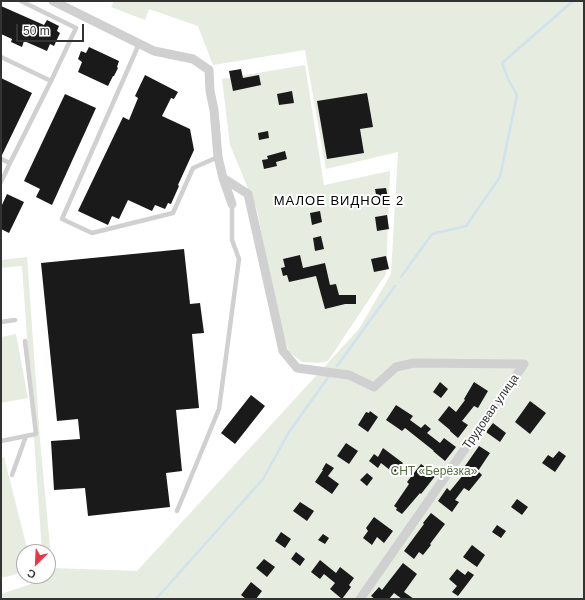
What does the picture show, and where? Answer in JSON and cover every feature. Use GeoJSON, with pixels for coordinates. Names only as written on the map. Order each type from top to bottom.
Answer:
{"type":"FeatureCollection","features":[{"type":"Feature","properties":{"kind":"street"},"geometry":{"type":"LineString","coordinates":[[53,1],[82,14],[154,51],[193,59],[209,70],[218,157],[223,178],[232,204]]}},
{"type":"Feature","properties":{"kind":"street","name":"Трудовая улица"},"geometry":{"type":"LineString","coordinates":[[223,178],[248,194],[283,351],[297,368],[348,374],[374,387],[396,366],[414,363],[524,364],[360,599]]}},
{"type":"Feature","properties":{"kind":"lane"},"geometry":{"type":"LineString","coordinates":[[1,182],[76,28],[21,1]]}},
{"type":"Feature","properties":{"kind":"lane"},"geometry":{"type":"LineString","coordinates":[[139,44],[62,219],[92,233],[173,213],[193,168],[218,157]]}},
{"type":"Feature","properties":{"kind":"lane"},"geometry":{"type":"LineString","coordinates":[[1,57],[51,82]]}},
{"type":"Feature","properties":{"kind":"lane"},"geometry":{"type":"LineString","coordinates":[[1,159],[10,164]]}},
{"type":"Feature","properties":{"kind":"lane"},"geometry":{"type":"LineString","coordinates":[[177,511],[219,409],[239,259],[232,240],[232,204]]}},
{"type":"Feature","properties":{"kind":"lane"},"geometry":{"type":"LineString","coordinates":[[1,322],[15,320]]}},
{"type":"Feature","properties":{"kind":"lane"},"geometry":{"type":"LineString","coordinates":[[1,441],[36,434],[26,341]]}},
{"type":"Feature","properties":{"kind":"lane"},"geometry":{"type":"LineString","coordinates":[[12,475],[26,436]]}},
{"type":"Feature","properties":{"kind":"green space","name":"СНТ «Берёзка»"},"geometry":{"type":"Polygon","coordinates":[[[114,1],[584,1],[584,599],[1,599],[1,594],[31,584],[56,584],[56,568],[137,571],[359,329],[391,274],[398,152],[326,169],[305,50],[213,65],[198,26],[149,9],[145,20],[111,7],[114,1]]]}},
{"type":"Feature","properties":{"kind":"green space"},"geometry":{"type":"Polygon","coordinates":[[[305,65],[324,185],[390,171],[386,274],[328,361],[319,363],[302,362],[289,352],[277,317],[257,210],[230,145],[222,79],[305,65]]]}},
{"type":"Feature","properties":{"kind":"green space"},"geometry":{"type":"Polygon","coordinates":[[[27,257],[40,440],[50,544],[41,544],[22,266],[1,268],[1,260],[27,257]]]}},
{"type":"Feature","properties":{"kind":"green space"},"geometry":{"type":"Polygon","coordinates":[[[16,334],[28,398],[1,403],[1,337],[16,334]]]}},
{"type":"Feature","properties":{"kind":"green space"},"geometry":{"type":"Polygon","coordinates":[[[4,457],[26,544],[16,544],[16,574],[1,578],[1,458],[4,457]]]}},
{"type":"Feature","properties":{"kind":"building"},"geometry":{"type":"Polygon","coordinates":[[[1,6],[44,25],[47,20],[59,26],[57,31],[60,33],[54,46],[50,44],[47,51],[24,41],[22,47],[11,42],[12,39],[1,34],[1,6]]]}},
{"type":"Feature","properties":{"kind":"building"},"geometry":{"type":"Polygon","coordinates":[[[89,47],[119,61],[118,68],[108,86],[78,72],[82,62],[78,59],[81,51],[86,53],[89,47]]]}},
{"type":"Feature","properties":{"kind":"building"},"geometry":{"type":"Polygon","coordinates":[[[241,69],[243,78],[259,75],[261,85],[233,91],[229,71],[241,69]]]}},
{"type":"Feature","properties":{"kind":"building"},"geometry":{"type":"Polygon","coordinates":[[[145,75],[178,92],[174,99],[171,98],[162,116],[190,129],[194,150],[171,204],[168,203],[165,209],[155,205],[152,211],[128,200],[119,219],[112,216],[108,225],[78,211],[123,117],[129,120],[138,98],[135,96],[145,75]]]}},
{"type":"Feature","properties":{"kind":"building"},"geometry":{"type":"Polygon","coordinates":[[[1,78],[32,93],[2,155],[1,155],[1,78]]]}},
{"type":"Feature","properties":{"kind":"building"},"geometry":{"type":"Polygon","coordinates":[[[292,91],[294,103],[279,105],[277,94],[292,91]]]}},
{"type":"Feature","properties":{"kind":"building"},"geometry":{"type":"Polygon","coordinates":[[[367,93],[373,127],[360,129],[364,153],[327,159],[317,101],[367,93]]]}},
{"type":"Feature","properties":{"kind":"building"},"geometry":{"type":"Polygon","coordinates":[[[65,94],[96,108],[52,205],[36,197],[40,189],[24,181],[65,94]]]}},
{"type":"Feature","properties":{"kind":"building"},"geometry":{"type":"Polygon","coordinates":[[[268,131],[269,138],[259,140],[258,133],[268,131]]]}},
{"type":"Feature","properties":{"kind":"building"},"geometry":{"type":"Polygon","coordinates":[[[285,151],[287,159],[276,162],[277,166],[264,169],[262,160],[268,159],[267,156],[285,151]]]}},
{"type":"Feature","properties":{"kind":"building"},"geometry":{"type":"Polygon","coordinates":[[[386,188],[388,198],[377,200],[375,189],[386,188]]]}},
{"type":"Feature","properties":{"kind":"building"},"geometry":{"type":"Polygon","coordinates":[[[7,194],[24,202],[9,233],[1,229],[1,207],[7,194]]]}},
{"type":"Feature","properties":{"kind":"building"},"geometry":{"type":"Polygon","coordinates":[[[320,211],[322,222],[312,225],[310,213],[320,211]]]}},
{"type":"Feature","properties":{"kind":"building"},"geometry":{"type":"Polygon","coordinates":[[[387,215],[389,229],[377,231],[375,217],[387,215]]]}},
{"type":"Feature","properties":{"kind":"building"},"geometry":{"type":"Polygon","coordinates":[[[321,236],[324,249],[315,251],[313,238],[321,236]]]}},
{"type":"Feature","properties":{"kind":"building"},"geometry":{"type":"Polygon","coordinates":[[[184,249],[190,304],[200,303],[204,333],[192,334],[199,408],[176,410],[182,471],[166,473],[170,507],[88,516],[85,488],[54,490],[51,441],[80,439],[78,419],[57,421],[41,263],[184,249]]]}},
{"type":"Feature","properties":{"kind":"building"},"geometry":{"type":"Polygon","coordinates":[[[300,255],[303,268],[325,263],[330,285],[336,284],[339,295],[356,295],[356,304],[345,304],[325,309],[316,276],[289,282],[287,275],[283,276],[281,268],[285,267],[283,259],[300,255]]]}},
{"type":"Feature","properties":{"kind":"building"},"geometry":{"type":"Polygon","coordinates":[[[386,256],[389,269],[374,272],[371,259],[386,256]]]}},
{"type":"Feature","properties":{"kind":"building"},"geometry":{"type":"Polygon","coordinates":[[[440,382],[448,389],[441,398],[433,392],[440,382]]]}},
{"type":"Feature","properties":{"kind":"building"},"geometry":{"type":"Polygon","coordinates":[[[474,382],[488,391],[478,408],[474,406],[462,421],[468,425],[458,438],[438,420],[449,406],[456,412],[465,400],[464,399],[474,382]]]}},
{"type":"Feature","properties":{"kind":"building"},"geometry":{"type":"Polygon","coordinates":[[[251,395],[265,406],[235,444],[221,433],[251,395]]]}},
{"type":"Feature","properties":{"kind":"building"},"geometry":{"type":"Polygon","coordinates":[[[530,401],[546,413],[530,434],[515,422],[530,401]]]}},
{"type":"Feature","properties":{"kind":"building"},"geometry":{"type":"Polygon","coordinates":[[[396,405],[413,416],[410,420],[421,428],[425,424],[431,429],[427,433],[440,443],[444,438],[456,447],[445,461],[405,428],[402,431],[386,420],[396,405]]]}},
{"type":"Feature","properties":{"kind":"building"},"geometry":{"type":"Polygon","coordinates":[[[370,411],[378,417],[368,432],[358,425],[366,412],[369,413],[370,411]]]}},
{"type":"Feature","properties":{"kind":"building"},"geometry":{"type":"Polygon","coordinates":[[[493,423],[506,433],[500,442],[486,432],[493,423]]]}},
{"type":"Feature","properties":{"kind":"building"},"geometry":{"type":"Polygon","coordinates":[[[346,443],[358,451],[349,464],[337,456],[346,443]]]}},
{"type":"Feature","properties":{"kind":"building"},"geometry":{"type":"Polygon","coordinates":[[[479,446],[490,453],[478,471],[482,475],[469,491],[464,488],[455,500],[459,502],[452,512],[438,501],[447,488],[450,491],[468,469],[465,466],[479,446]]]}},
{"type":"Feature","properties":{"kind":"building"},"geometry":{"type":"Polygon","coordinates":[[[383,448],[403,463],[395,474],[381,463],[378,468],[369,461],[374,454],[378,457],[383,448]]]}},
{"type":"Feature","properties":{"kind":"building"},"geometry":{"type":"Polygon","coordinates":[[[559,451],[566,456],[555,472],[542,463],[548,455],[553,458],[559,451]]]}},
{"type":"Feature","properties":{"kind":"building"},"geometry":{"type":"Polygon","coordinates":[[[326,463],[334,468],[328,476],[339,484],[332,494],[315,482],[326,463]]]}},
{"type":"Feature","properties":{"kind":"building"},"geometry":{"type":"Polygon","coordinates":[[[421,464],[436,475],[402,514],[396,510],[397,508],[394,506],[409,484],[407,482],[421,464]]]}},
{"type":"Feature","properties":{"kind":"building"},"geometry":{"type":"Polygon","coordinates":[[[367,473],[373,478],[367,486],[360,480],[367,473]]]}},
{"type":"Feature","properties":{"kind":"building"},"geometry":{"type":"Polygon","coordinates":[[[517,499],[528,507],[522,515],[511,507],[517,499]]]}},
{"type":"Feature","properties":{"kind":"building"},"geometry":{"type":"Polygon","coordinates":[[[300,502],[314,511],[307,521],[293,511],[300,502]]]}},
{"type":"Feature","properties":{"kind":"building"},"geometry":{"type":"Polygon","coordinates":[[[431,513],[445,524],[423,555],[419,552],[414,559],[404,551],[431,513]]]}},
{"type":"Feature","properties":{"kind":"building"},"geometry":{"type":"Polygon","coordinates":[[[374,517],[393,531],[384,543],[377,537],[372,545],[363,538],[368,531],[366,528],[374,517]]]}},
{"type":"Feature","properties":{"kind":"building"},"geometry":{"type":"Polygon","coordinates":[[[497,525],[506,531],[501,538],[492,532],[497,525]]]}},
{"type":"Feature","properties":{"kind":"building"},"geometry":{"type":"Polygon","coordinates":[[[281,532],[291,539],[285,548],[275,541],[281,532]]]}},
{"type":"Feature","properties":{"kind":"building"},"geometry":{"type":"Polygon","coordinates":[[[323,534],[329,538],[325,544],[318,540],[323,534]]]}},
{"type":"Feature","properties":{"kind":"building"},"geometry":{"type":"Polygon","coordinates":[[[472,545],[485,555],[477,567],[463,557],[472,545]]]}},
{"type":"Feature","properties":{"kind":"building"},"geometry":{"type":"Polygon","coordinates":[[[296,552],[305,559],[300,566],[291,559],[296,552]]]}},
{"type":"Feature","properties":{"kind":"building"},"geometry":{"type":"Polygon","coordinates":[[[264,559],[275,567],[267,577],[256,568],[264,559]]]}},
{"type":"Feature","properties":{"kind":"building"},"geometry":{"type":"Polygon","coordinates":[[[320,560],[336,573],[340,567],[354,578],[349,585],[351,587],[342,599],[330,589],[335,583],[324,574],[320,579],[311,572],[320,560]]]}},
{"type":"Feature","properties":{"kind":"building"},"geometry":{"type":"Polygon","coordinates":[[[403,563],[417,574],[404,592],[414,599],[402,599],[394,593],[389,599],[375,599],[371,596],[379,587],[382,590],[403,563]]]}},
{"type":"Feature","properties":{"kind":"building"},"geometry":{"type":"Polygon","coordinates":[[[457,569],[465,575],[468,571],[474,575],[458,596],[452,592],[457,586],[449,579],[457,569]]]}},
{"type":"Feature","properties":{"kind":"building"},"geometry":{"type":"Polygon","coordinates":[[[251,582],[262,591],[256,599],[246,599],[241,595],[251,582]]]}},
{"type":"Feature","properties":{"kind":"waterway"},"geometry":{"type":"LineString","coordinates":[[401,277],[432,234],[466,226],[500,177],[517,95],[508,79],[502,63],[573,1]]}},
{"type":"Feature","properties":{"kind":"waterway"},"geometry":{"type":"LineString","coordinates":[[337,366],[395,286]]}},
{"type":"Feature","properties":{"kind":"waterway"},"geometry":{"type":"LineString","coordinates":[[156,599],[263,479],[289,432],[329,376]]}},
{"type":"Feature","properties":{"kind":"district","name":"МАЛОЕ ВИДНОЕ 2"},"geometry":{"type":"Point","coordinates":[339,201]}}]}
